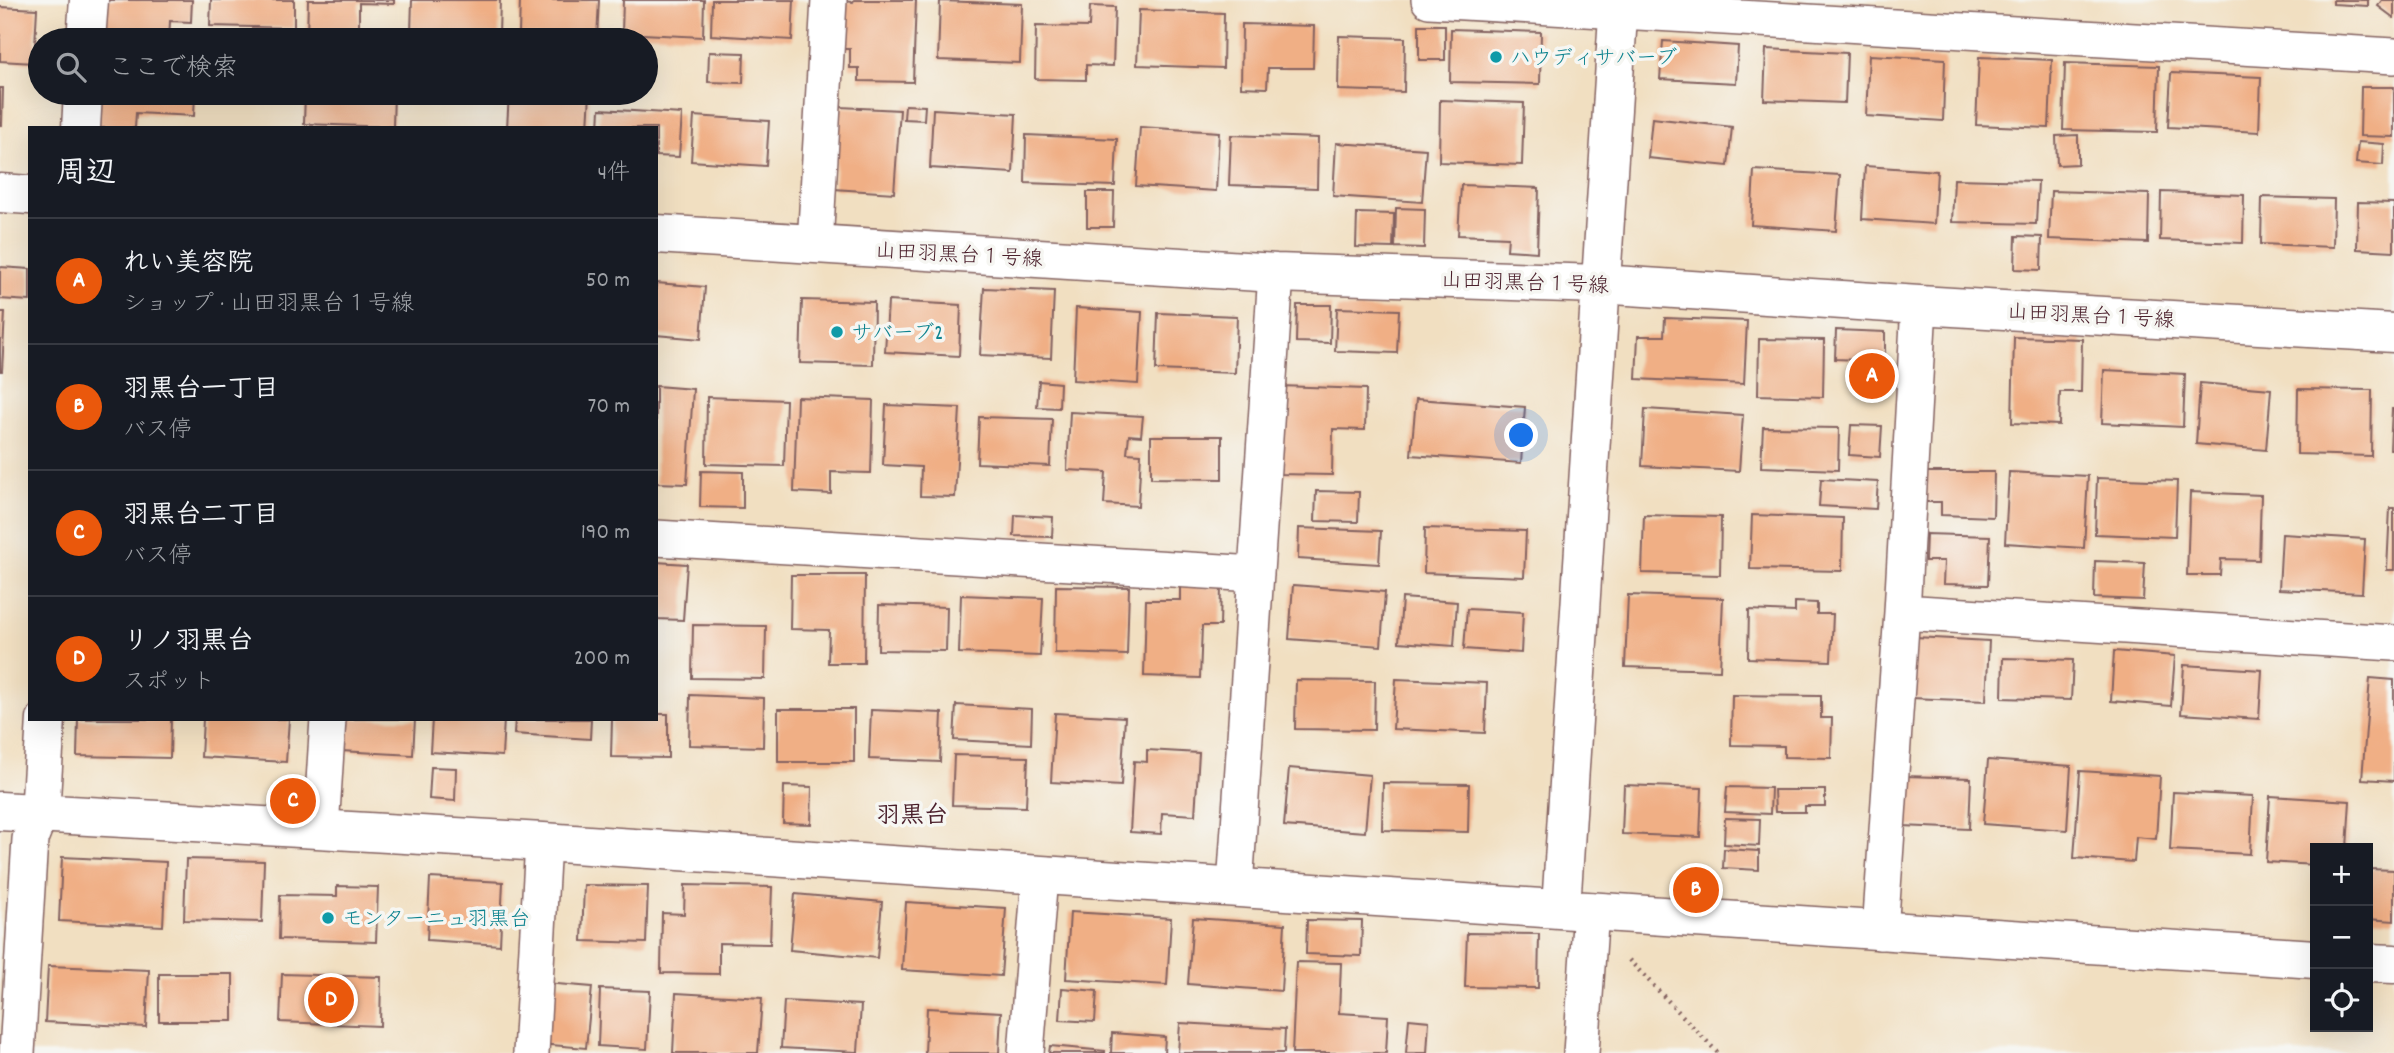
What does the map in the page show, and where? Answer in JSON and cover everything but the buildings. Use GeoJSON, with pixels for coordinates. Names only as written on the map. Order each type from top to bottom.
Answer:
{"type":"FeatureCollection","features":[{"type":"Feature","properties":{"kind":"street"},"geometry":{"type":"LineString","coordinates":[[87,28],[89,0]]}},
{"type":"Feature","properties":{"kind":"street"},"geometry":{"type":"LineString","coordinates":[[815,245],[829,0]]}},
{"type":"Feature","properties":{"kind":"street"},"geometry":{"type":"LineString","coordinates":[[1429,0],[1619,5],[2394,56]]}},
{"type":"Feature","properties":{"kind":"street"},"geometry":{"type":"LineString","coordinates":[[1581,1053],[1588,952],[1576,909],[1600,284],[1619,5]]}},
{"type":"Feature","properties":{"kind":"street"},"geometry":{"type":"LineString","coordinates":[[81,126],[82,105]]}},
{"type":"Feature","properties":{"kind":"street"},"geometry":{"type":"LineString","coordinates":[[0,192],[28,195]]}},
{"type":"Feature","properties":{"kind":"street","name":"山田羽黒台１号線"},"geometry":{"type":"LineString","coordinates":[[658,234],[1276,273],[1600,284],[2394,333]]}},
{"type":"Feature","properties":{"kind":"street"},"geometry":{"type":"LineString","coordinates":[[1236,887],[1276,273]]}},
{"type":"Feature","properties":{"kind":"street"},"geometry":{"type":"LineString","coordinates":[[1880,932],[1919,305]]}},
{"type":"Feature","properties":{"kind":"street"},"geometry":{"type":"LineString","coordinates":[[658,538],[1256,574]]}},
{"type":"Feature","properties":{"kind":"street"},"geometry":{"type":"LineString","coordinates":[[1902,611],[2394,643]]}},
{"type":"Feature","properties":{"kind":"street"},"geometry":{"type":"LineString","coordinates":[[17,1053],[30,839],[40,814],[46,721]]}},
{"type":"Feature","properties":{"kind":"street"},"geometry":{"type":"LineString","coordinates":[[321,829],[328,721]]}},
{"type":"Feature","properties":{"kind":"street"},"geometry":{"type":"LineString","coordinates":[[0,811],[543,842],[2310,959]]}},
{"type":"Feature","properties":{"kind":"street"},"geometry":{"type":"LineString","coordinates":[[531,1053],[543,842]]}},
{"type":"Feature","properties":{"kind":"street"},"geometry":{"type":"LineString","coordinates":[[1026,1053],[1040,876]]}},
{"type":"Feature","properties":{"kind":"street"},"geometry":{"type":"LineString","coordinates":[[2373,963],[2394,964]]}},
{"type":"Feature","properties":{"kind":"path"},"geometry":{"type":"LineString","coordinates":[[1588,952],[1623,954],[1717,1053]]}},
{"type":"Feature","properties":{"kind":"place","name":"ハウディサバーブ"},"geometry":{"type":"Point","coordinates":[1496,57]}},
{"type":"Feature","properties":{"kind":"place","name":"サバーブ2"},"geometry":{"type":"Point","coordinates":[837,332]}},
{"type":"Feature","properties":{"kind":"place","name":"れい美容院"},"geometry":{"type":"Point","coordinates":[1872,376]}},
{"type":"Feature","properties":{"kind":"place","name":"羽黒台二丁目"},"geometry":{"type":"Point","coordinates":[293,801]}},
{"type":"Feature","properties":{"kind":"place","name":"羽黒台一丁目"},"geometry":{"type":"Point","coordinates":[1696,890]}},
{"type":"Feature","properties":{"kind":"place","name":"モンターニュ羽黒台"},"geometry":{"type":"Point","coordinates":[328,918]}},
{"type":"Feature","properties":{"kind":"place","name":"リノ羽黒台"},"geometry":{"type":"Point","coordinates":[331,1000]}},
{"type":"Feature","properties":{"kind":"district","name":"羽黒台"},"geometry":{"type":"Point","coordinates":[912,814]}}]}
